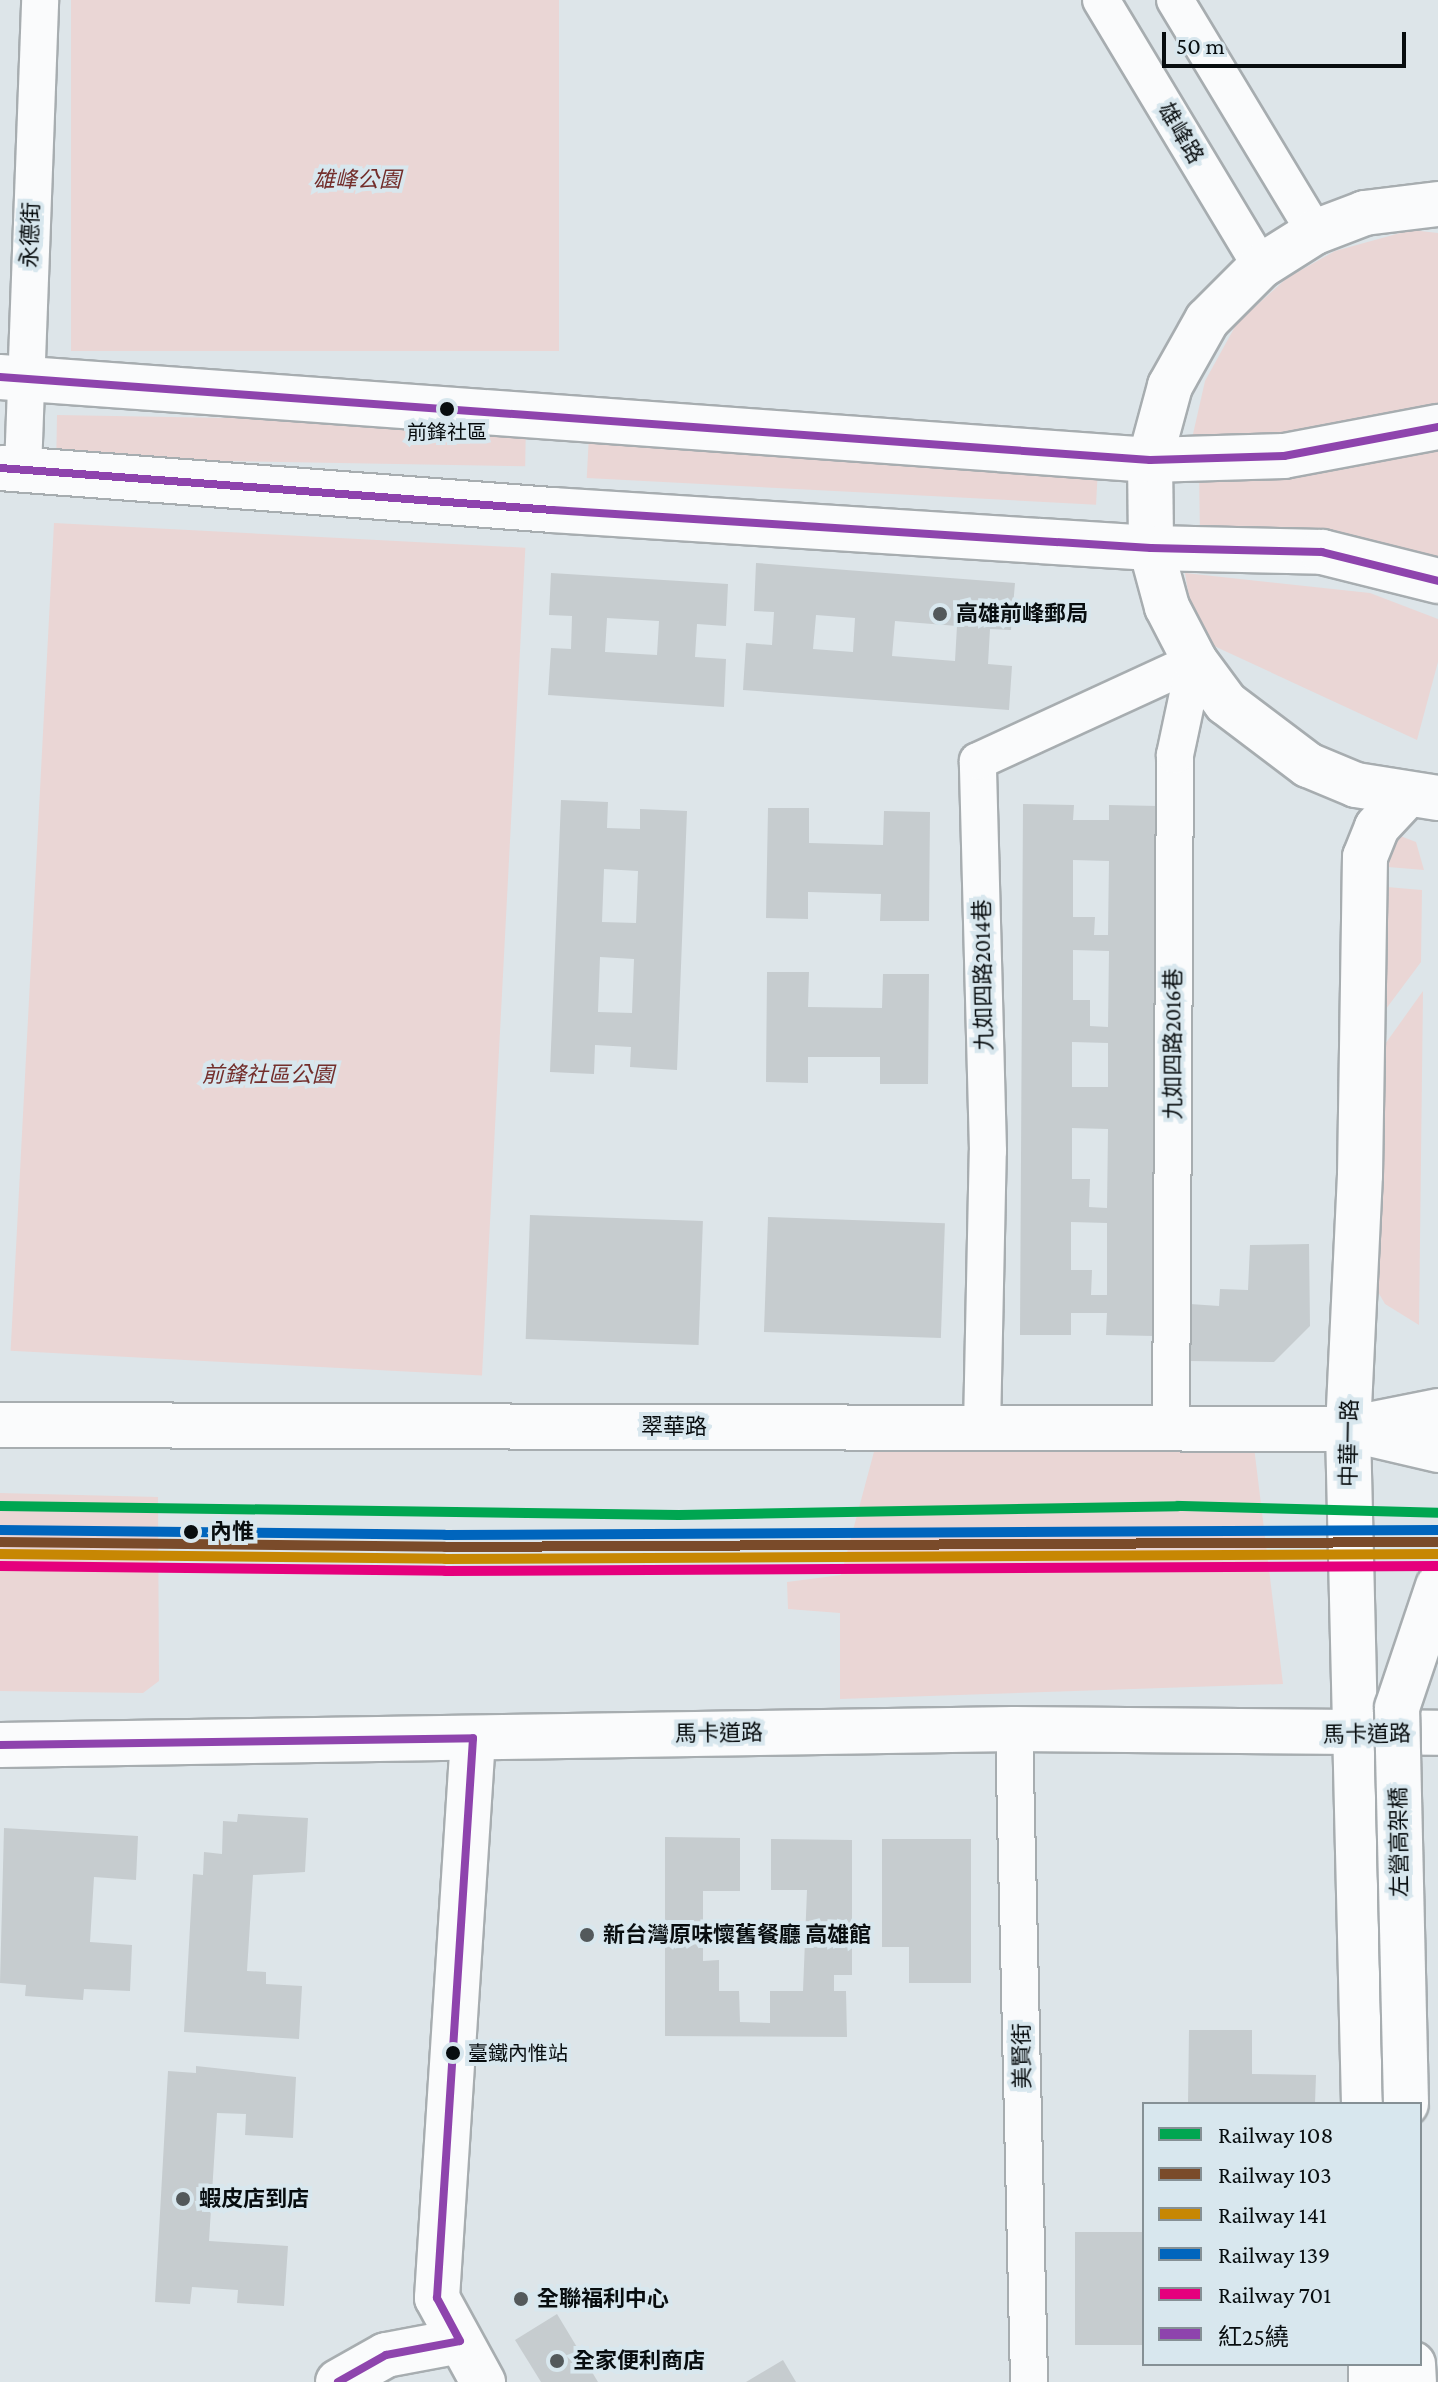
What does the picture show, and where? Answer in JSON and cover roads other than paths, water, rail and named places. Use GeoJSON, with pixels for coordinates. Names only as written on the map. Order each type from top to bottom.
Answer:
{"type":"FeatureCollection","features":[{"type":"Feature","properties":{"kind":"street","name":"永德街"},"geometry":{"type":"LineString","coordinates":[[11,468],[12,378],[40,0]]}},
{"type":"Feature","properties":{"kind":"street","name":"雄峰路"},"geometry":{"type":"LineString","coordinates":[[1101,0],[1261,266]]}},
{"type":"Feature","properties":{"kind":"street"},"geometry":{"type":"LineString","coordinates":[[1175,0],[1315,232]]}},
{"type":"Feature","properties":{"kind":"street"},"geometry":{"type":"LineString","coordinates":[[1422,797],[1344,780],[1265,737],[1226,703],[1195,661],[1167,607],[1151,548],[1150,460],[1170,386],[1207,320],[1261,266],[1315,232],[1365,213],[1438,204]]}},
{"type":"Feature","properties":{"kind":"street"},"geometry":{"type":"LineString","coordinates":[[12,378],[1150,460],[1284,456],[1438,427]]}},
{"type":"Feature","properties":{"kind":"street"},"geometry":{"type":"LineString","coordinates":[[11,468],[1151,548],[1322,552],[1438,581]]}},
{"type":"Feature","properties":{"kind":"street","name":"九如四路2014巷"},"geometry":{"type":"LineString","coordinates":[[982,1428],[988,1151],[978,761],[1195,661]]}},
{"type":"Feature","properties":{"kind":"street","name":"九如四路2016巷"},"geometry":{"type":"LineString","coordinates":[[1171,1429],[1175,755],[1195,661]]}},
{"type":"Feature","properties":{"kind":"street","name":"中華一路"},"geometry":{"type":"LineString","coordinates":[[1364,2102],[1348,1429],[1360,1175],[1365,857],[1377,827],[1422,797]]}},
{"type":"Feature","properties":{"kind":"street","name":"翠華路"},"geometry":{"type":"LineString","coordinates":[[0,1425],[1348,1429],[1438,1411]]}},
{"type":"Feature","properties":{"kind":"street","name":"翠華路"},"geometry":{"type":"LineString","coordinates":[[1348,1429],[1438,1450]]}},
{"type":"Feature","properties":{"kind":"street","name":"左營高架橋"},"geometry":{"type":"LineString","coordinates":[[1406,2102],[1397,1708],[1438,1586]]}},
{"type":"Feature","properties":{"kind":"street","name":"馬卡道路"},"geometry":{"type":"LineString","coordinates":[[0,1745],[1014,1729],[1356,1736],[1438,1733]]}},
{"type":"Feature","properties":{"kind":"street","name":"美賢街"},"geometry":{"type":"LineString","coordinates":[[1014,1729],[1029,2382]]}},
{"type":"Feature","properties":{"kind":"street"},"geometry":{"type":"LineString","coordinates":[[473,1738],[437,2298],[483,2382]]}},
{"type":"Feature","properties":{"kind":"street"},"geometry":{"type":"LineString","coordinates":[[338,2382],[386,2355],[460,2341]]}},
{"type":"Feature","properties":{"kind":"street"},"geometry":{"type":"LineString","coordinates":[[413,2382],[460,2341]]}},
{"type":"Feature","properties":{"kind":"rail line","name":"108"},"geometry":{"type":"LineString","coordinates":[[0,1506],[679,1515],[1178,1506],[1438,1513]]}},
{"type":"Feature","properties":{"kind":"rail line","name":"139"},"geometry":{"type":"LineString","coordinates":[[0,1530],[445,1535],[1438,1530]]}},
{"type":"Feature","properties":{"kind":"rail line","name":"103"},"geometry":{"type":"LineString","coordinates":[[0,1542],[445,1547],[1438,1542]]}},
{"type":"Feature","properties":{"kind":"rail line","name":"141"},"geometry":{"type":"LineString","coordinates":[[0,1554],[445,1559],[1438,1554]]}},
{"type":"Feature","properties":{"kind":"rail line","name":"701"},"geometry":{"type":"LineString","coordinates":[[0,1566],[445,1571],[1438,1566]]}},
{"type":"Feature","properties":{"kind":"place","name":"前鋒社區"},"geometry":{"type":"Point","coordinates":[447,409]}},
{"type":"Feature","properties":{"kind":"place","name":"高雄前峰郵局"},"geometry":{"type":"Point","coordinates":[940,614]}},
{"type":"Feature","properties":{"kind":"place","name":"內惟"},"geometry":{"type":"Point","coordinates":[191,1532]}},
{"type":"Feature","properties":{"kind":"place","name":"新台灣原味懷舊餐廳 高雄館"},"geometry":{"type":"Point","coordinates":[587,1935]}},
{"type":"Feature","properties":{"kind":"place","name":"臺鐵內惟站"},"geometry":{"type":"Point","coordinates":[453,2053]}},
{"type":"Feature","properties":{"kind":"place","name":"蝦皮店到店"},"geometry":{"type":"Point","coordinates":[183,2199]}},
{"type":"Feature","properties":{"kind":"place","name":"全聯福利中心"},"geometry":{"type":"Point","coordinates":[521,2299]}},
{"type":"Feature","properties":{"kind":"place","name":"全家便利商店"},"geometry":{"type":"Point","coordinates":[557,2361]}},
{"type":"Feature","properties":{"kind":"park label","name":"雄峰公園"},"geometry":{"type":"Point","coordinates":[357,180]}},
{"type":"Feature","properties":{"kind":"park label","name":"前鋒社區公園"},"geometry":{"type":"Point","coordinates":[268,1075]}}]}
